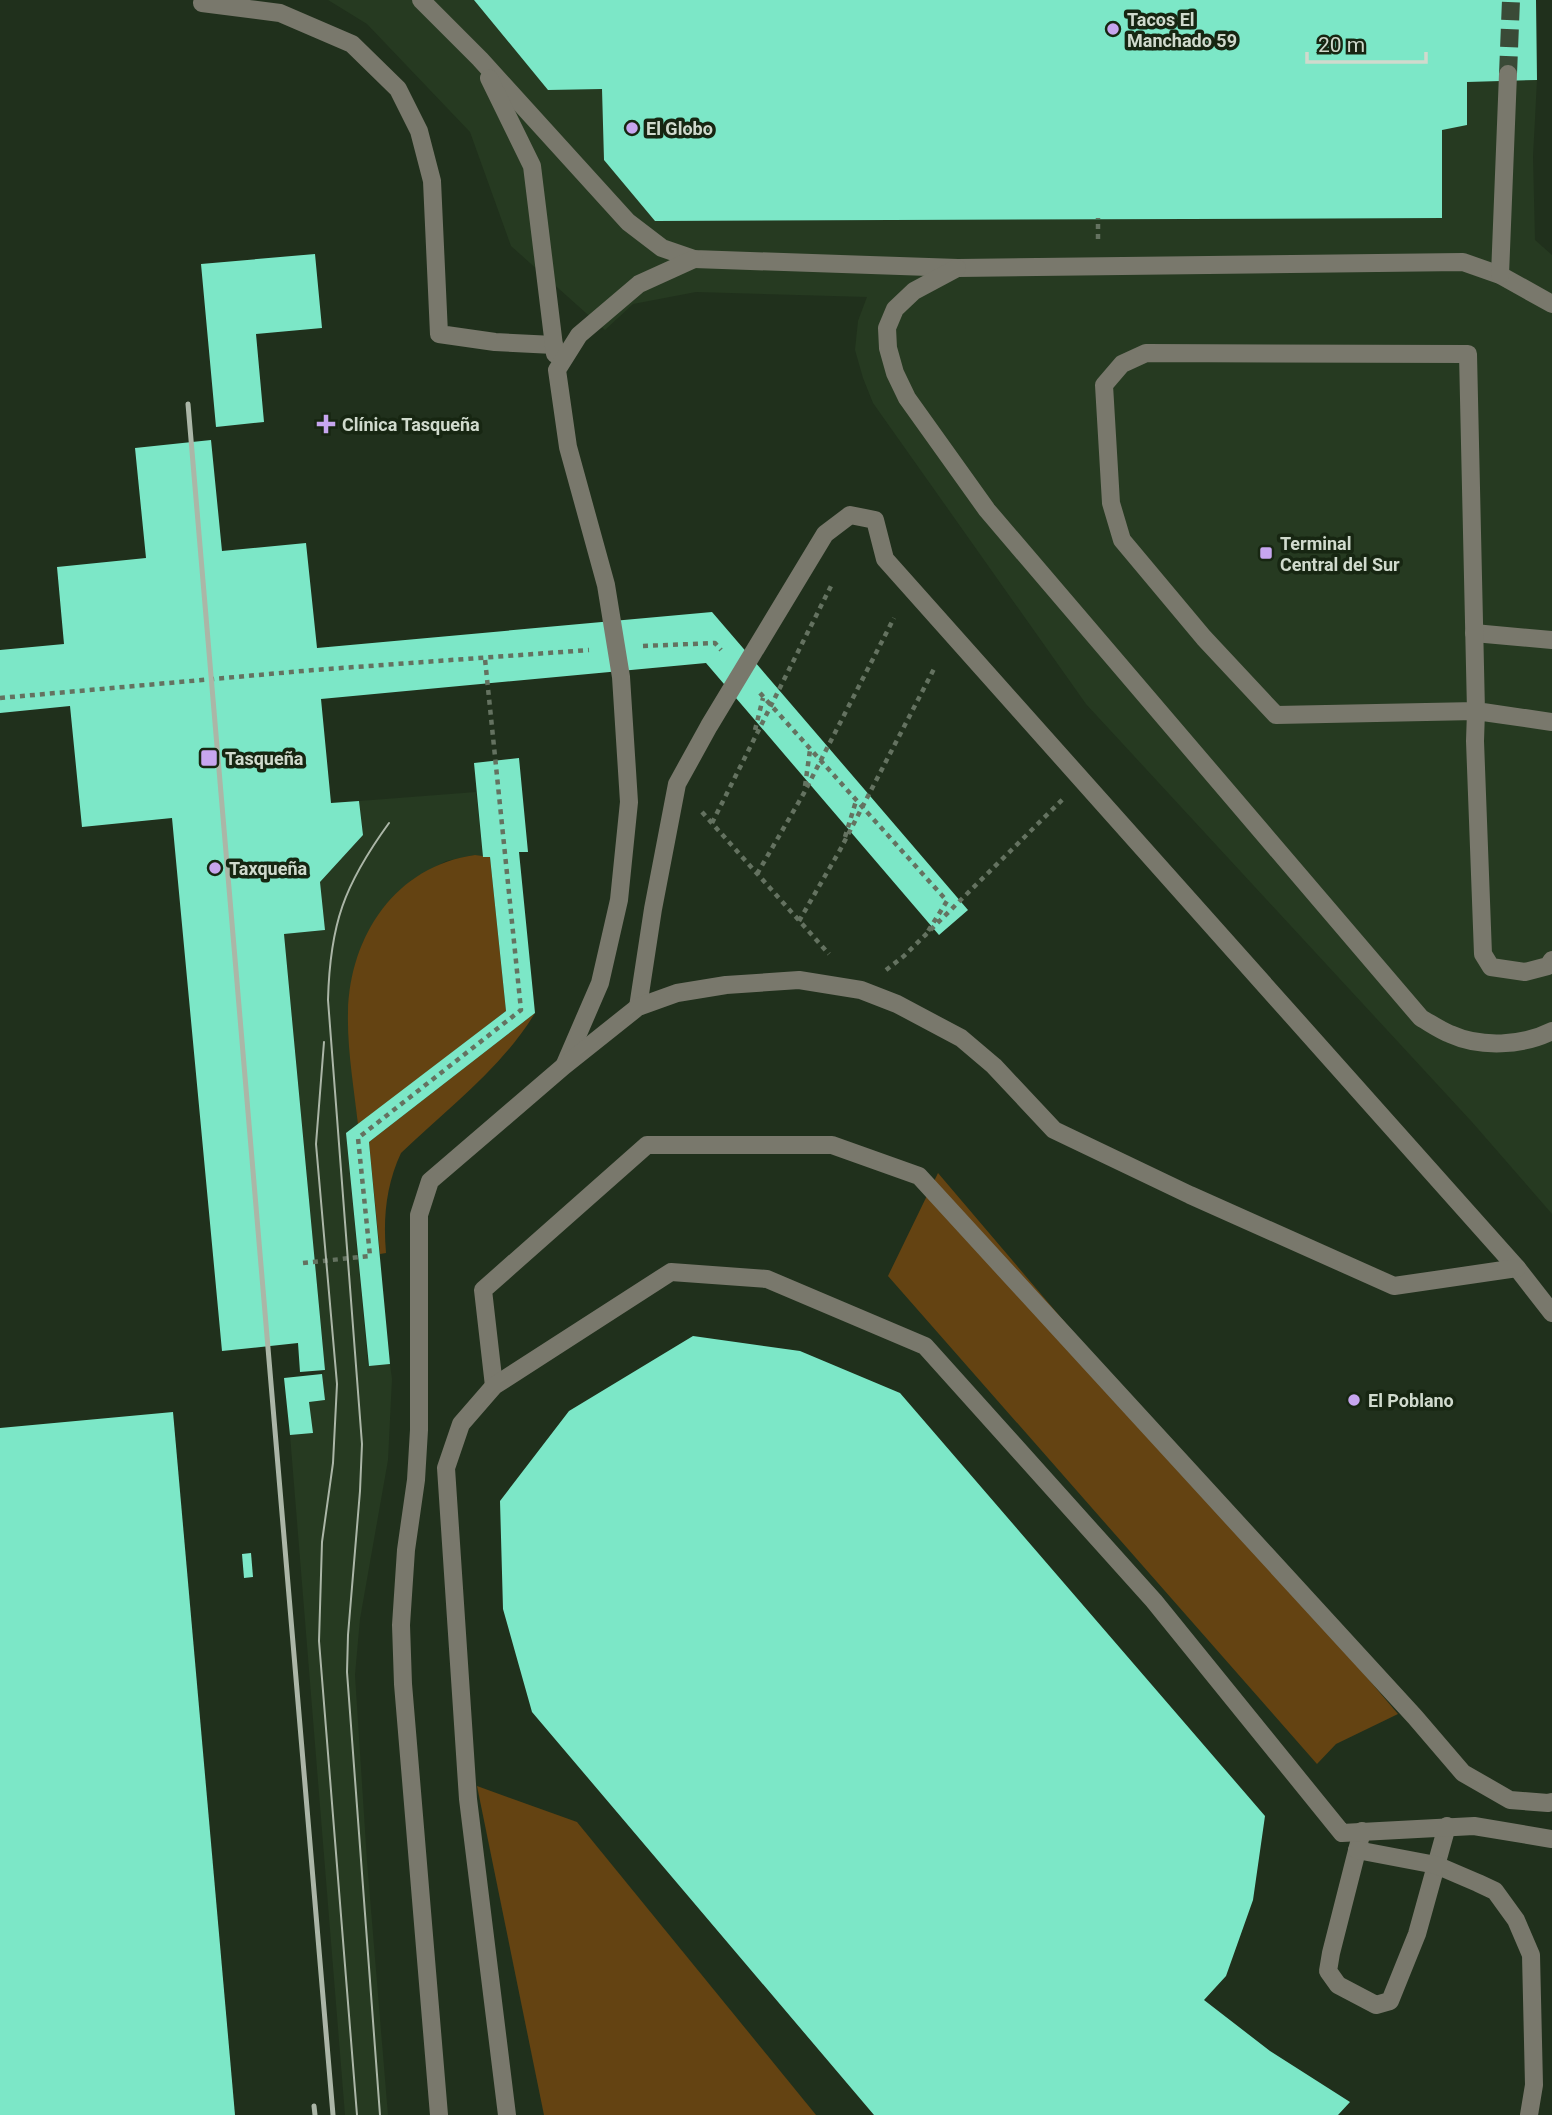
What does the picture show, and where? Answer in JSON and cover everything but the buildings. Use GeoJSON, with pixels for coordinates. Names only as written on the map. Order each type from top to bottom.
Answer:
{"type":"FeatureCollection","features":[{"type":"Feature","properties":{"kind":"lane"},"geometry":{"type":"LineString","coordinates":[[421,0],[480,59],[628,222],[662,248],[694,259],[958,268],[1463,262],[1500,275],[1552,304]]}},
{"type":"Feature","properties":{"kind":"lane"},"geometry":{"type":"LineString","coordinates":[[202,4],[280,13],[352,44],[398,89],[419,131],[432,181],[439,334],[495,342],[554,345]]}},
{"type":"Feature","properties":{"kind":"lane"},"geometry":{"type":"LineString","coordinates":[[480,59],[532,166],[568,447],[606,585],[621,677],[629,802],[618,900],[600,983],[564,1066]]}},
{"type":"Feature","properties":{"kind":"lane"},"geometry":{"type":"LineString","coordinates":[[1500,275],[1508,74]]}},
{"type":"Feature","properties":{"kind":"lane"},"geometry":{"type":"LineString","coordinates":[[557,370],[579,335],[639,284],[694,259]]}},
{"type":"Feature","properties":{"kind":"lane"},"geometry":{"type":"LineString","coordinates":[[958,268],[914,291],[895,309],[887,328],[888,348],[895,373],[907,398],[987,510],[1421,1017],[1451,1035],[1484,1043],[1517,1042],[1552,1031]]}},
{"type":"Feature","properties":{"kind":"lane"},"geometry":{"type":"LineString","coordinates":[[1552,722],[1476,711],[1276,715],[1204,638],[1122,540],[1111,503],[1104,385],[1122,364],[1146,353],[1468,354],[1476,711],[1475,741],[1483,954],[1491,967],[1525,972],[1548,966],[1552,960]]}},
{"type":"Feature","properties":{"kind":"lane"},"geometry":{"type":"LineString","coordinates":[[638,1007],[653,909],[677,784],[825,534],[850,515],[875,520],[885,558],[1517,1268],[1552,1313]]}},
{"type":"Feature","properties":{"kind":"lane"},"geometry":{"type":"LineString","coordinates":[[1474,633],[1552,640]]}},
{"type":"Feature","properties":{"kind":"lane"},"geometry":{"type":"LineString","coordinates":[[439,2115],[403,1684],[401,1625],[419,1430],[419,1215],[430,1181],[564,1066],[638,1007],[677,993],[726,985],[799,980],[861,989],[897,1004],[961,1038],[994,1066],[1054,1130],[1190,1195],[1394,1286],[1517,1268]]}},
{"type":"Feature","properties":{"kind":"lane"},"geometry":{"type":"LineString","coordinates":[[494,1386],[483,1290],[647,1145],[832,1145],[919,1176],[1415,1717],[1463,1773],[1510,1800],[1552,1802]]}},
{"type":"Feature","properties":{"kind":"lane"},"geometry":{"type":"LineString","coordinates":[[507,2115],[468,1799],[446,1468],[461,1424],[494,1386],[671,1272],[767,1279],[925,1346],[1154,1601],[1342,1833],[1474,1826],[1552,1839]]}},
{"type":"Feature","properties":{"kind":"lane"},"geometry":{"type":"LineString","coordinates":[[1362,1831],[1328,1971],[1338,1985],[1376,2005],[1390,2001],[1417,1934],[1447,1826]]}},
{"type":"Feature","properties":{"kind":"lane"},"geometry":{"type":"LineString","coordinates":[[1357,1850],[1436,1866],[1495,1891],[1516,1920],[1531,1955],[1534,2085],[1529,2115]]}},
{"type":"Feature","properties":{"kind":"path"},"geometry":{"type":"LineString","coordinates":[[712,823],[834,580]]}},
{"type":"Feature","properties":{"kind":"path"},"geometry":{"type":"LineString","coordinates":[[757,873],[804,793],[894,618]]}},
{"type":"Feature","properties":{"kind":"path"},"geometry":{"type":"LineString","coordinates":[[640,646],[715,643],[723,652]]}},
{"type":"Feature","properties":{"kind":"path"},"geometry":{"type":"LineString","coordinates":[[0,698],[314,670],[602,649]]}},
{"type":"Feature","properties":{"kind":"path"},"geometry":{"type":"LineString","coordinates":[[303,1263],[370,1256],[358,1138],[521,1010],[485,659]]}},
{"type":"Feature","properties":{"kind":"path"},"geometry":{"type":"LineString","coordinates":[[799,921],[841,850],[935,667]]}},
{"type":"Feature","properties":{"kind":"path"},"geometry":{"type":"LineString","coordinates":[[755,688],[947,901],[925,936]]}},
{"type":"Feature","properties":{"kind":"path"},"geometry":{"type":"LineString","coordinates":[[752,741],[763,697]]}},
{"type":"Feature","properties":{"kind":"path"},"geometry":{"type":"LineString","coordinates":[[804,793],[810,749]]}},
{"type":"Feature","properties":{"kind":"path"},"geometry":{"type":"LineString","coordinates":[[677,784],[861,989],[904,956],[1064,798]]}},
{"type":"Feature","properties":{"kind":"path"},"geometry":{"type":"LineString","coordinates":[[841,850],[856,801]]}},
{"type":"Feature","properties":{"kind":"shaded area","name":"Terminal Central del Sur"},"geometry":{"type":"Polygon","coordinates":[[[328,0],[1536,0],[1537,80],[1533,157],[1535,240],[1552,255],[1552,1214],[1472,1122],[1086,704],[873,403],[855,350],[858,321],[867,297],[696,292],[633,304],[605,330],[511,246],[470,132],[367,24],[328,0]]]}},
{"type":"Feature","properties":{"kind":"shaded area"},"geometry":{"type":"Polygon","coordinates":[[[476,792],[483,857],[475,855],[446,861],[412,880],[394,896],[384,907],[363,942],[354,969],[349,998],[349,1030],[358,1125],[346,1134],[368,1365],[390,1364],[392,1379],[388,1460],[360,1619],[355,1675],[388,2115],[345,2115],[290,1435],[312,1433],[309,1402],[325,1400],[322,1374],[325,1370],[284,934],[325,930],[320,882],[363,835],[359,801],[476,792]]]}},
{"type":"Feature","properties":{"kind":"shaded area"},"geometry":{"type":"Polygon","coordinates":[[[475,855],[490,857],[506,1011],[358,1125],[348,1012],[351,984],[368,931],[401,889],[422,873],[447,862],[475,855]]]}},
{"type":"Feature","properties":{"kind":"shaded area"},"geometry":{"type":"Polygon","coordinates":[[[535,1013],[490,1070],[401,1153],[387,1202],[386,1253],[380,1254],[369,1142],[535,1013]]]}},
{"type":"Feature","properties":{"kind":"shaded area"},"geometry":{"type":"Polygon","coordinates":[[[938,1173],[1398,1714],[1336,1744],[1317,1764],[888,1276],[938,1173]]]}},
{"type":"Feature","properties":{"kind":"shaded area"},"geometry":{"type":"Polygon","coordinates":[[[477,1786],[577,1822],[816,2115],[544,2115],[477,1786]]]}},
{"type":"Feature","properties":{"kind":"tunnel"},"geometry":{"type":"LineString","coordinates":[[1508,74],[1511,0]]}},
{"type":"Feature","properties":{"kind":"tram line"},"geometry":{"type":"LineString","coordinates":[[380,2115],[347,1672],[362,1444],[328,1000],[332,949],[342,906],[361,866],[389,823]]}},
{"type":"Feature","properties":{"kind":"tram line"},"geometry":{"type":"LineString","coordinates":[[324,1042],[316,1144],[337,1384],[333,1463],[322,1542],[319,1641],[357,2115]]}},
{"type":"Feature","properties":{"kind":"railway"},"geometry":{"type":"LineString","coordinates":[[188,404],[333,2115]]}},
{"type":"Feature","properties":{"kind":"railway"},"geometry":{"type":"LineString","coordinates":[[314,2106],[315,2115]]}},
{"type":"Feature","properties":{"kind":"place","name":"Tacos El Manchado 59"},"geometry":{"type":"Point","coordinates":[1113,29]}},
{"type":"Feature","properties":{"kind":"place","name":"El Globo"},"geometry":{"type":"Point","coordinates":[632,128]}},
{"type":"Feature","properties":{"kind":"place","name":"Clínica Tasqueña"},"geometry":{"type":"Point","coordinates":[326,424]}},
{"type":"Feature","properties":{"kind":"place","name":"Terminal Central del Sur"},"geometry":{"type":"Point","coordinates":[1266,553]}},
{"type":"Feature","properties":{"kind":"place","name":"Tasqueña"},"geometry":{"type":"Point","coordinates":[209,758]}},
{"type":"Feature","properties":{"kind":"place","name":"Taxqueña"},"geometry":{"type":"Point","coordinates":[215,868]}},
{"type":"Feature","properties":{"kind":"place","name":"El Poblano"},"geometry":{"type":"Point","coordinates":[1354,1400]}}]}
